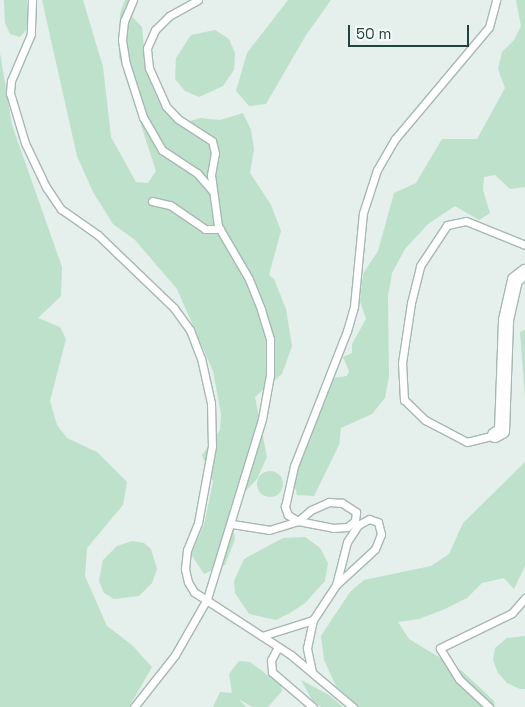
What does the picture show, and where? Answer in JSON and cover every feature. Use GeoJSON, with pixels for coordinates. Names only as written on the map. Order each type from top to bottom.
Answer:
{"type":"FeatureCollection","features":[{"type":"Feature","properties":{"kind":"street"},"geometry":{"type":"LineString","coordinates":[[495,435],[502,431],[506,320],[515,280],[525,272]]}},
{"type":"Feature","properties":{"kind":"lane"},"geometry":{"type":"LineString","coordinates":[[32,0],[31,34],[10,81],[10,93],[25,143],[46,187],[61,209],[98,235],[174,308],[190,330],[201,358],[211,403],[212,446],[198,523],[187,550],[184,569],[194,592],[278,647],[353,707]]}},
{"type":"Feature","properties":{"kind":"lane"},"geometry":{"type":"LineString","coordinates":[[133,0],[124,21],[122,40],[126,64],[143,117],[162,150],[197,173],[213,192]]}},
{"type":"Feature","properties":{"kind":"lane"},"geometry":{"type":"LineString","coordinates":[[136,706],[175,655],[207,599],[232,524],[262,419],[270,376],[270,339],[249,279],[220,229],[213,192],[215,153],[212,141],[178,119],[166,106],[149,68],[147,48],[155,30],[168,16],[198,0]]}},
{"type":"Feature","properties":{"kind":"lane"},"geometry":{"type":"LineString","coordinates":[[298,522],[288,515],[285,507],[294,466],[347,331],[354,306],[363,213],[377,170],[395,139],[489,26],[496,0]]}},
{"type":"Feature","properties":{"kind":"lane"},"geometry":{"type":"LineString","coordinates":[[197,173],[209,171],[213,164]]}},
{"type":"Feature","properties":{"kind":"lane"},"geometry":{"type":"LineString","coordinates":[[152,200],[170,205],[205,229],[220,229]]}},
{"type":"Feature","properties":{"kind":"lane"},"geometry":{"type":"LineString","coordinates":[[495,435],[467,442],[425,420],[404,400],[402,364],[411,303],[420,266],[447,225],[466,221],[525,244]]}},
{"type":"Feature","properties":{"kind":"lane"},"geometry":{"type":"LineString","coordinates":[[232,524],[269,530],[298,522],[333,528],[347,527],[355,521],[356,512],[342,503],[330,502],[311,510],[298,522]]}},
{"type":"Feature","properties":{"kind":"lane"},"geometry":{"type":"LineString","coordinates":[[312,673],[307,648],[313,620],[336,585],[374,548],[381,534],[378,522],[369,519],[358,525],[347,542],[336,585]]}},
{"type":"Feature","properties":{"kind":"lane"},"geometry":{"type":"LineString","coordinates":[[489,707],[459,679],[440,648],[512,613],[525,598]]}},
{"type":"Feature","properties":{"kind":"lane"},"geometry":{"type":"LineString","coordinates":[[262,636],[313,620]]}},
{"type":"Feature","properties":{"kind":"lane"},"geometry":{"type":"LineString","coordinates":[[278,647],[270,660],[272,672],[313,707]]}},
{"type":"Feature","properties":{"kind":"green space"},"geometry":{"type":"Polygon","coordinates":[[[4,0],[27,0],[27,29],[20,37],[10,34],[5,23],[4,0]]]}},
{"type":"Feature","properties":{"kind":"green space"},"geometry":{"type":"Polygon","coordinates":[[[42,0],[83,0],[103,67],[111,137],[136,182],[148,183],[156,171],[119,57],[120,14],[125,0],[130,0],[124,8],[142,27],[146,71],[158,100],[178,125],[200,118],[220,120],[243,113],[251,130],[254,149],[250,173],[271,205],[281,231],[269,275],[274,279],[286,309],[292,346],[282,374],[255,397],[267,457],[257,479],[230,507],[235,539],[225,565],[204,574],[191,554],[204,525],[213,482],[202,455],[220,430],[221,414],[213,371],[177,289],[135,240],[113,224],[93,192],[77,156],[42,0]]]}},
{"type":"Feature","properties":{"kind":"green space"},"geometry":{"type":"Polygon","coordinates":[[[288,0],[331,0],[306,35],[266,104],[249,106],[236,91],[247,53],[288,0]]]}},
{"type":"Feature","properties":{"kind":"green space"},"geometry":{"type":"Polygon","coordinates":[[[516,0],[525,0],[525,187],[510,189],[495,175],[484,177],[483,190],[490,213],[479,220],[455,206],[428,224],[405,249],[392,273],[388,296],[389,376],[385,398],[372,414],[341,428],[339,445],[314,496],[297,495],[293,480],[300,457],[332,378],[347,376],[349,371],[343,357],[352,353],[352,344],[366,319],[360,301],[363,274],[378,251],[394,193],[416,183],[442,139],[477,139],[505,88],[498,69],[502,52],[514,40],[521,26],[516,0]]]}},
{"type":"Feature","properties":{"kind":"green space"},"geometry":{"type":"Polygon","coordinates":[[[215,30],[229,39],[235,53],[234,70],[223,86],[199,97],[185,91],[175,79],[176,58],[191,35],[215,30]]]}},
{"type":"Feature","properties":{"kind":"green space"},"geometry":{"type":"Polygon","coordinates":[[[0,53],[12,125],[62,267],[61,296],[38,318],[60,327],[66,339],[50,401],[57,425],[67,438],[97,452],[127,482],[123,505],[87,548],[85,576],[107,626],[132,645],[152,667],[129,707],[0,707],[0,53]]]}},
{"type":"Feature","properties":{"kind":"green space"},"geometry":{"type":"Polygon","coordinates":[[[525,330],[525,397],[520,332],[525,330]]]}},
{"type":"Feature","properties":{"kind":"green space"},"geometry":{"type":"Polygon","coordinates":[[[525,462],[525,566],[514,589],[504,578],[482,583],[467,598],[445,609],[419,619],[398,622],[409,639],[462,671],[494,701],[495,707],[350,707],[355,703],[336,686],[324,660],[321,636],[350,592],[364,580],[431,566],[449,554],[463,523],[525,462]]]}},
{"type":"Feature","properties":{"kind":"green space"},"geometry":{"type":"Polygon","coordinates":[[[270,471],[279,475],[283,484],[279,493],[270,497],[261,493],[257,484],[261,475],[270,471]]]}},
{"type":"Feature","properties":{"kind":"green space"},"geometry":{"type":"Polygon","coordinates":[[[305,537],[320,548],[328,563],[325,581],[305,603],[276,620],[249,614],[235,593],[234,581],[244,559],[283,538],[305,537]]]}},
{"type":"Feature","properties":{"kind":"green space"},"geometry":{"type":"Polygon","coordinates":[[[132,541],[144,543],[151,549],[157,569],[152,583],[139,596],[114,599],[104,593],[99,581],[103,560],[117,546],[132,541]]]}},
{"type":"Feature","properties":{"kind":"green space"},"geometry":{"type":"Polygon","coordinates":[[[525,636],[525,689],[520,689],[507,683],[498,673],[493,660],[495,648],[507,638],[525,636]]]}},
{"type":"Feature","properties":{"kind":"green space"},"geometry":{"type":"Polygon","coordinates":[[[239,661],[250,662],[281,685],[282,691],[268,707],[252,707],[239,699],[246,707],[213,707],[220,692],[232,693],[229,674],[239,661]]]}},
{"type":"Feature","properties":{"kind":"green space"},"geometry":{"type":"Polygon","coordinates":[[[301,680],[329,695],[343,707],[321,707],[312,700],[301,680]]]}}]}
